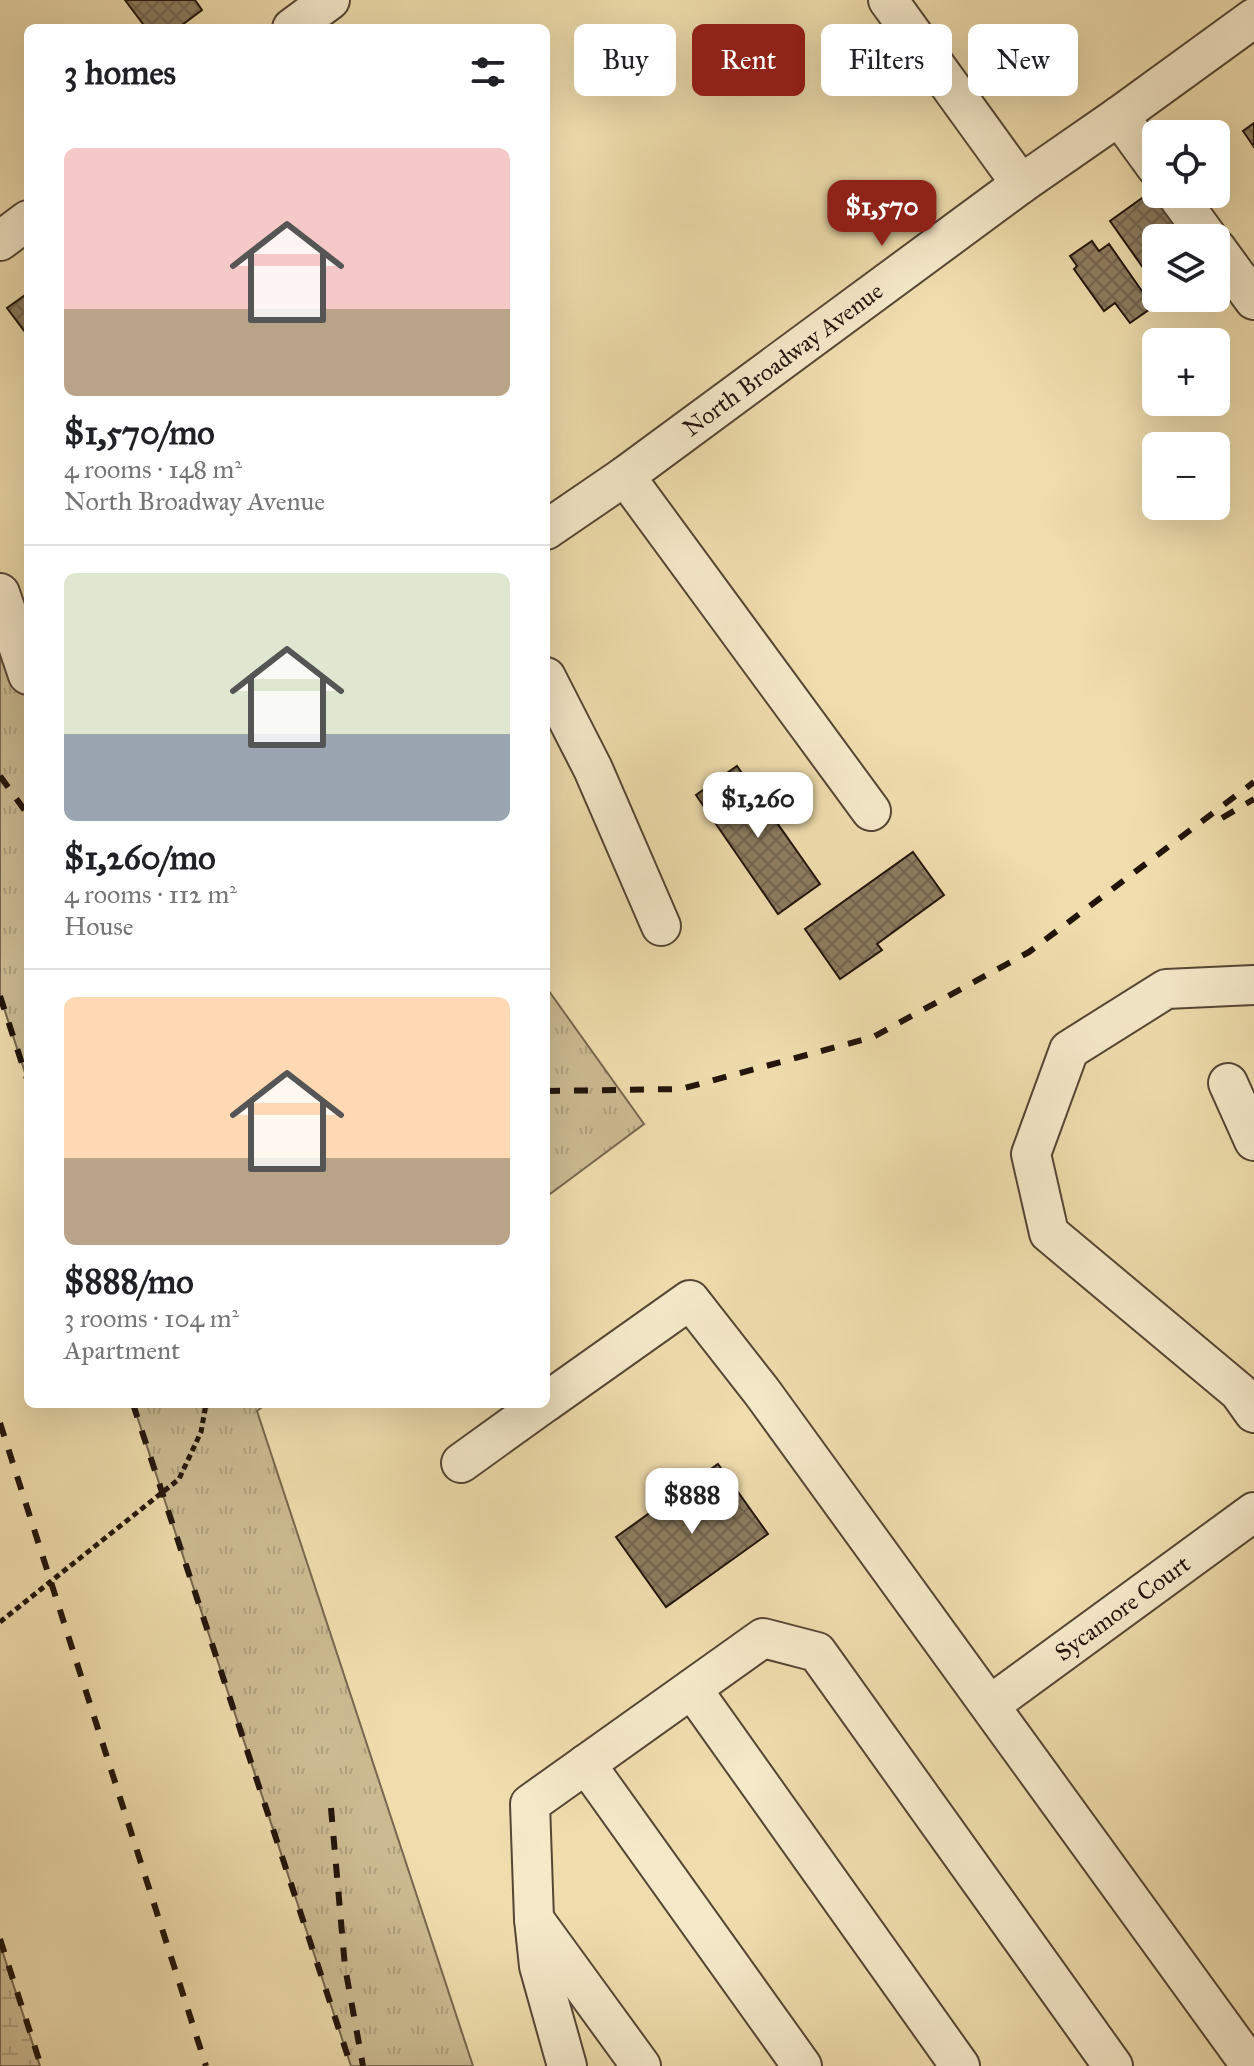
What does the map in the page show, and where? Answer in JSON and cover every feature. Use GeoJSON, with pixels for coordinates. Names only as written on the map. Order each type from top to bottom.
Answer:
{"type":"FeatureCollection","features":[{"type":"Feature","properties":{"kind":"street"},"geometry":{"type":"LineString","coordinates":[[297,24],[330,0]]}},
{"type":"Feature","properties":{"kind":"street"},"geometry":{"type":"LineString","coordinates":[[888,0],[1021,184]]}},
{"type":"Feature","properties":{"kind":"street","name":"North Broadway Avenue"},"geometry":{"type":"LineString","coordinates":[[550,527],[625,476],[1021,184],[1251,26]]}},
{"type":"Feature","properties":{"kind":"street"},"geometry":{"type":"LineString","coordinates":[[1119,116],[1142,148]]}},
{"type":"Feature","properties":{"kind":"street"},"geometry":{"type":"LineString","coordinates":[[0,241],[24,223]]}},
{"type":"Feature","properties":{"kind":"street"},"geometry":{"type":"LineString","coordinates":[[1230,267],[1254,300]]}},
{"type":"Feature","properties":{"kind":"street"},"geometry":{"type":"LineString","coordinates":[[625,476],[871,811]]}},
{"type":"Feature","properties":{"kind":"street"},"geometry":{"type":"LineString","coordinates":[[0,593],[24,663]]}},
{"type":"Feature","properties":{"kind":"street"},"geometry":{"type":"LineString","coordinates":[[550,685],[593,769],[661,926]]}},
{"type":"Feature","properties":{"kind":"street"},"geometry":{"type":"LineString","coordinates":[[1249,1394],[1049,1233],[1031,1154],[1069,1050],[1166,989],[1254,985]]}},
{"type":"Feature","properties":{"kind":"street"},"geometry":{"type":"LineString","coordinates":[[1228,1083],[1254,1141]]}},
{"type":"Feature","properties":{"kind":"street"},"geometry":{"type":"LineString","coordinates":[[550,1399],[690,1300],[771,1405],[1251,2066]]}},
{"type":"Feature","properties":{"kind":"street"},"geometry":{"type":"LineString","coordinates":[[461,1463],[538,1408]]}},
{"type":"Feature","properties":{"kind":"street","name":"Sycamore Court"},"geometry":{"type":"LineString","coordinates":[[990,1705],[1254,1512]]}},
{"type":"Feature","properties":{"kind":"street"},"geometry":{"type":"LineString","coordinates":[[567,2066],[539,1966],[530,1804],[763,1638],[817,1652],[1113,2066]]}},
{"type":"Feature","properties":{"kind":"street"},"geometry":{"type":"LineString","coordinates":[[692,1689],[960,2066]]}},
{"type":"Feature","properties":{"kind":"street"},"geometry":{"type":"LineString","coordinates":[[586,1764],[802,2066]]}},
{"type":"Feature","properties":{"kind":"street"},"geometry":{"type":"LineString","coordinates":[[534,1919],[641,2066]]}},
{"type":"Feature","properties":{"kind":"path"},"geometry":{"type":"LineString","coordinates":[[0,1622],[179,1479],[201,1432],[205,1408]]}},
{"type":"Feature","properties":{"kind":"green space"},"geometry":{"type":"Polygon","coordinates":[[[0,593],[24,663],[24,1070],[0,996],[0,593]]]}},
{"type":"Feature","properties":{"kind":"green space"},"geometry":{"type":"Polygon","coordinates":[[[550,993],[644,1124],[550,1194],[550,993]]]}},
{"type":"Feature","properties":{"kind":"green space"},"geometry":{"type":"Polygon","coordinates":[[[134,1408],[261,1408],[257,1411],[473,2066],[351,2066],[134,1408]]]}},
{"type":"Feature","properties":{"kind":"green space"},"geometry":{"type":"Polygon","coordinates":[[[0,1944],[40,2066],[0,2066],[0,1944]]]}},
{"type":"Feature","properties":{"kind":"building"},"geometry":{"type":"Polygon","coordinates":[[[125,0],[195,0],[202,10],[183,24],[143,24],[125,0]]]}},
{"type":"Feature","properties":{"kind":"building"},"geometry":{"type":"Polygon","coordinates":[[[1254,123],[1254,147],[1243,131],[1254,123]]]}},
{"type":"Feature","properties":{"kind":"building"},"geometry":{"type":"Polygon","coordinates":[[[1142,198],[1142,208],[1164,208],[1175,224],[1142,224],[1142,266],[1110,221],[1142,198]]]}},
{"type":"Feature","properties":{"kind":"building"},"geometry":{"type":"Polygon","coordinates":[[[1092,241],[1099,251],[1109,244],[1142,291],[1142,312],[1146,312],[1130,323],[1115,303],[1104,311],[1074,269],[1077,266],[1070,256],[1092,241]]]}},
{"type":"Feature","properties":{"kind":"building"},"geometry":{"type":"Polygon","coordinates":[[[24,296],[24,331],[7,308],[24,296]]]}},
{"type":"Feature","properties":{"kind":"building"},"geometry":{"type":"Polygon","coordinates":[[[737,766],[820,884],[778,914],[696,795],[737,766]]]}},
{"type":"Feature","properties":{"kind":"building"},"geometry":{"type":"Polygon","coordinates":[[[913,852],[944,895],[877,944],[882,950],[840,979],[805,929],[913,852]]]}},
{"type":"Feature","properties":{"kind":"building"},"geometry":{"type":"Polygon","coordinates":[[[718,1464],[768,1534],[666,1607],[616,1537],[718,1464]]]}},
{"type":"Feature","properties":{"kind":"railway"},"geometry":{"type":"LineString","coordinates":[[0,776],[24,809]]}},
{"type":"Feature","properties":{"kind":"railway"},"geometry":{"type":"LineString","coordinates":[[550,1091],[681,1089],[873,1037],[1029,952],[1254,782]]}},
{"type":"Feature","properties":{"kind":"railway"},"geometry":{"type":"LineString","coordinates":[[1222,818],[1254,799]]}},
{"type":"Feature","properties":{"kind":"railway"},"geometry":{"type":"LineString","coordinates":[[0,996],[24,1070]]}},
{"type":"Feature","properties":{"kind":"railway"},"geometry":{"type":"LineString","coordinates":[[134,1408],[351,2066]]}},
{"type":"Feature","properties":{"kind":"railway"},"geometry":{"type":"LineString","coordinates":[[0,1423],[206,2066]]}},
{"type":"Feature","properties":{"kind":"railway"},"geometry":{"type":"LineString","coordinates":[[331,1808],[345,1967],[363,2066]]}},
{"type":"Feature","properties":{"kind":"railway"},"geometry":{"type":"LineString","coordinates":[[0,1939],[41,2066]]}}]}
